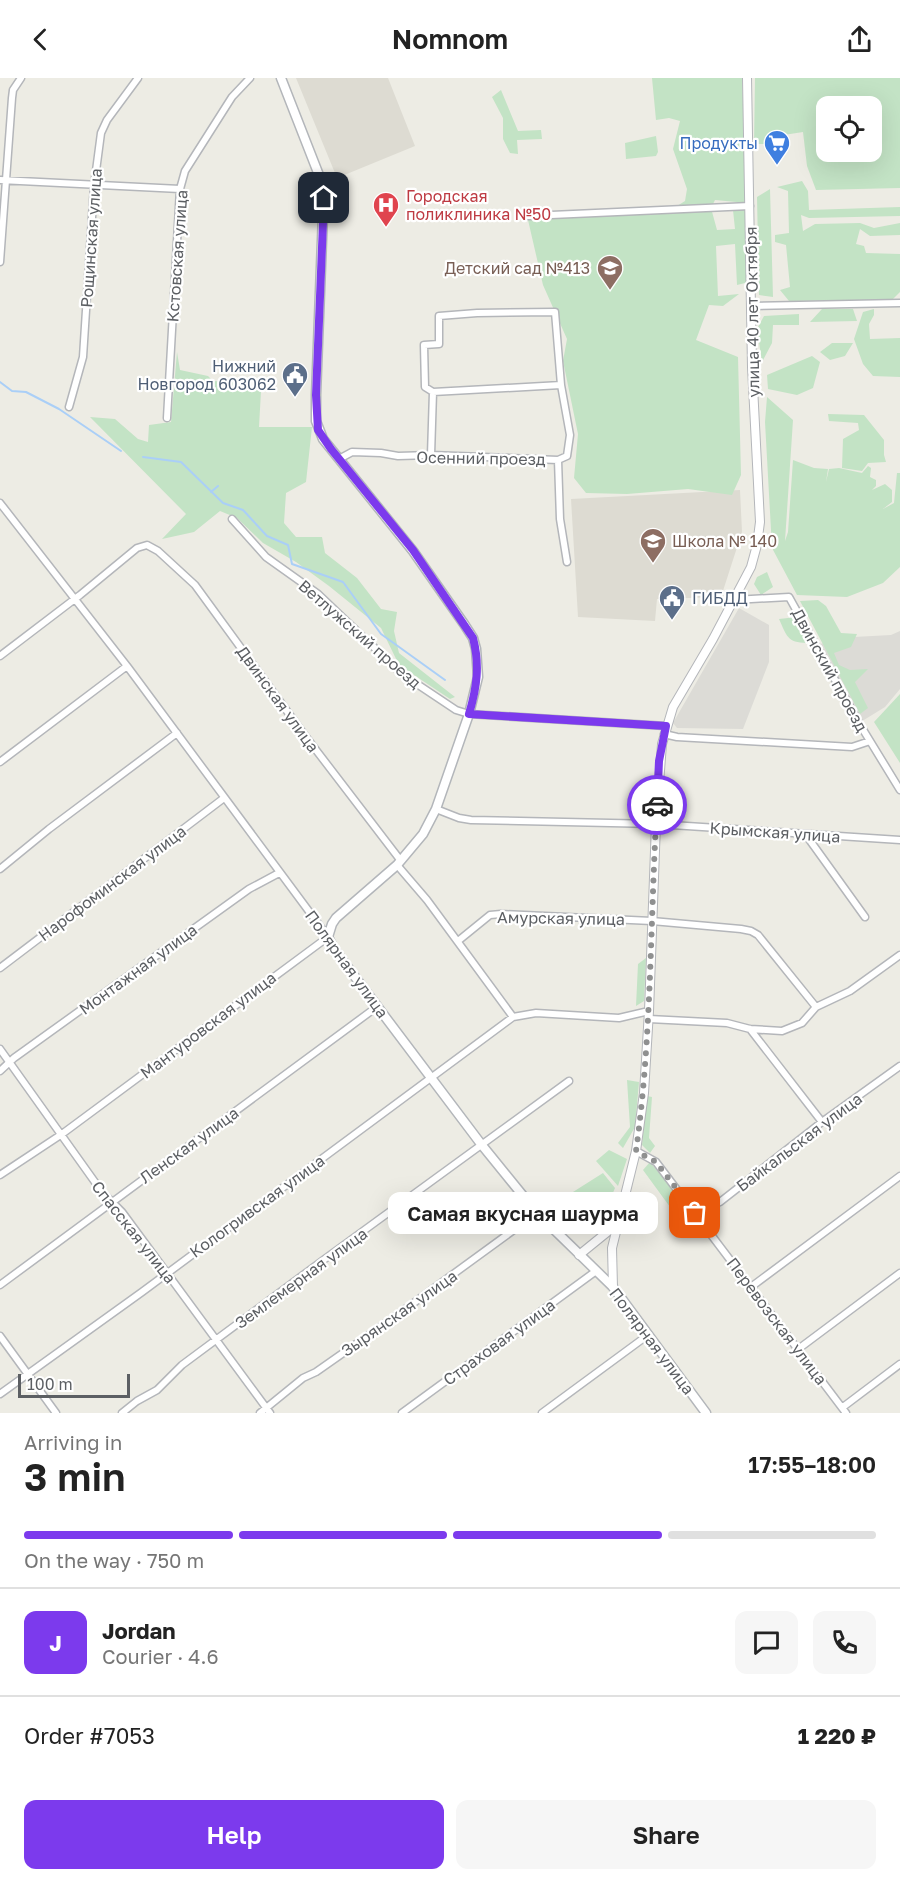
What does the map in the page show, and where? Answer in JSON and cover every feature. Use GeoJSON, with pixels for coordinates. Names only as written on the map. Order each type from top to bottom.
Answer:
{"type":"FeatureCollection","features":[{"type":"Feature","properties":{"kind":"main road","name":"Мантуровская улица"},"geometry":{"type":"LineString","coordinates":[[280,78],[324,188],[316,421],[323,438],[413,550],[473,638],[477,656],[478,677],[469,714],[436,809],[423,834],[399,863],[336,918],[328,937]]}},
{"type":"Feature","properties":{"kind":"main road","name":"Полярная улица"},"geometry":{"type":"LineString","coordinates":[[328,937],[334,949],[481,1144],[537,1213],[613,1287],[706,1413]]}},
{"type":"Feature","properties":{"kind":"street"},"geometry":{"type":"LineString","coordinates":[[0,262],[3,181],[12,98],[13,90],[21,78]]}},
{"type":"Feature","properties":{"kind":"street","name":"Рощинская улица"},"geometry":{"type":"LineString","coordinates":[[69,407],[83,357],[94,186],[101,133],[107,120],[138,78]]}},
{"type":"Feature","properties":{"kind":"street","name":"Кстовская улица"},"geometry":{"type":"LineString","coordinates":[[168,418],[180,189],[185,171],[214,125],[232,98],[250,78]]}},
{"type":"Feature","properties":{"kind":"street","name":"улица 40 лет Октября"},"geometry":{"type":"LineString","coordinates":[[617,1224],[636,1151],[644,1093],[659,761],[665,730],[673,707],[751,567],[760,522],[751,306],[747,78]]}},
{"type":"Feature","properties":{"kind":"street"},"geometry":{"type":"LineString","coordinates":[[3,181],[180,189]]}},
{"type":"Feature","properties":{"kind":"street"},"geometry":{"type":"LineString","coordinates":[[529,216],[750,206]]}},
{"type":"Feature","properties":{"kind":"street"},"geometry":{"type":"LineString","coordinates":[[751,306],[900,303]]}},
{"type":"Feature","properties":{"kind":"street"},"geometry":{"type":"LineString","coordinates":[[558,460],[567,456],[570,435],[561,385],[555,312],[439,316],[439,344],[424,345],[425,387],[434,392],[561,385]]}},
{"type":"Feature","properties":{"kind":"street"},"geometry":{"type":"LineString","coordinates":[[431,455],[434,392]]}},
{"type":"Feature","properties":{"kind":"street","name":"Осенний проезд"},"geometry":{"type":"LineString","coordinates":[[339,459],[352,452],[405,456],[558,460],[560,519],[567,562]]}},
{"type":"Feature","properties":{"kind":"street","name":"Полярная улица"},"geometry":{"type":"LineString","coordinates":[[0,503],[127,666],[328,937]]}},
{"type":"Feature","properties":{"kind":"street","name":"Ветлужский проезд"},"geometry":{"type":"LineString","coordinates":[[232,519],[266,557],[318,594],[402,674],[456,710],[469,714]]}},
{"type":"Feature","properties":{"kind":"street","name":"Двинская улица"},"geometry":{"type":"LineString","coordinates":[[74,600],[137,548],[147,545],[158,551],[195,585],[513,1017]]}},
{"type":"Feature","properties":{"kind":"street","name":"Двинский проезд"},"geometry":{"type":"LineString","coordinates":[[734,600],[789,597],[900,790]]}},
{"type":"Feature","properties":{"kind":"street"},"geometry":{"type":"LineString","coordinates":[[2,652],[74,600]]}},
{"type":"Feature","properties":{"kind":"street"},"geometry":{"type":"LineString","coordinates":[[0,762],[127,666]]}},
{"type":"Feature","properties":{"kind":"street"},"geometry":{"type":"LineString","coordinates":[[469,714],[665,730],[676,737],[852,747],[870,741]]}},
{"type":"Feature","properties":{"kind":"street"},"geometry":{"type":"LineString","coordinates":[[0,868],[177,733]]}},
{"type":"Feature","properties":{"kind":"street","name":"Нарофоминская улица"},"geometry":{"type":"LineString","coordinates":[[0,968],[224,798]]}},
{"type":"Feature","properties":{"kind":"street","name":"Крымская улица"},"geometry":{"type":"LineString","coordinates":[[436,809],[471,820],[656,824],[900,840]]}},
{"type":"Feature","properties":{"kind":"street"},"geometry":{"type":"LineString","coordinates":[[806,835],[865,917]]}},
{"type":"Feature","properties":{"kind":"street","name":"Монтажная улица"},"geometry":{"type":"LineString","coordinates":[[0,1071],[249,889],[279,873]]}},
{"type":"Feature","properties":{"kind":"street","name":"Амурская улица"},"geometry":{"type":"LineString","coordinates":[[458,941],[490,915],[501,914],[652,921],[752,931],[758,935],[816,1007]]}},
{"type":"Feature","properties":{"kind":"street","name":"Мантуровская улица"},"geometry":{"type":"LineString","coordinates":[[0,1175],[62,1134],[328,937]]}},
{"type":"Feature","properties":{"kind":"street"},"geometry":{"type":"LineString","coordinates":[[513,1017],[536,1013],[619,1018],[649,1015],[727,1023],[750,1029],[782,1031],[802,1023],[816,1007],[850,991],[899,958]]}},
{"type":"Feature","properties":{"kind":"street","name":"Ленская улица"},"geometry":{"type":"LineString","coordinates":[[0,1285],[378,1006]]}},
{"type":"Feature","properties":{"kind":"street","name":"Кологривская улица"},"geometry":{"type":"LineString","coordinates":[[0,1394],[513,1017]]}},
{"type":"Feature","properties":{"kind":"street"},"geometry":{"type":"LineString","coordinates":[[750,1029],[822,1122]]}},
{"type":"Feature","properties":{"kind":"street","name":"Спасская улица"},"geometry":{"type":"LineString","coordinates":[[0,1049],[102,1192],[122,1212],[268,1411]]}},
{"type":"Feature","properties":{"kind":"street","name":"Байкальская улица"},"geometry":{"type":"LineString","coordinates":[[695,1213],[720,1202],[822,1122],[900,1065]]}},
{"type":"Feature","properties":{"kind":"street","name":"Землемерная улица"},"geometry":{"type":"LineString","coordinates":[[122,1413],[157,1389],[215,1340],[569,1081]]}},
{"type":"Feature","properties":{"kind":"street","name":"Перевозская улица"},"geometry":{"type":"LineString","coordinates":[[636,1151],[656,1162],[797,1350],[845,1410]]}},
{"type":"Feature","properties":{"kind":"street"},"geometry":{"type":"LineString","coordinates":[[751,1287],[900,1176]]}},
{"type":"Feature","properties":{"kind":"street","name":"Зырянская улица"},"geometry":{"type":"LineString","coordinates":[[260,1413],[268,1411],[303,1378],[316,1372],[393,1318],[537,1213]]}},
{"type":"Feature","properties":{"kind":"street"},"geometry":{"type":"LineString","coordinates":[[579,1255],[617,1224]]}},
{"type":"Feature","properties":{"kind":"street"},"geometry":{"type":"LineString","coordinates":[[613,1287],[611,1257],[617,1224]]}},
{"type":"Feature","properties":{"kind":"street","name":"Страховая улица"},"geometry":{"type":"LineString","coordinates":[[402,1413],[596,1271]]}},
{"type":"Feature","properties":{"kind":"street"},"geometry":{"type":"LineString","coordinates":[[797,1350],[900,1273]]}},
{"type":"Feature","properties":{"kind":"street"},"geometry":{"type":"LineString","coordinates":[[542,1413],[648,1335]]}},
{"type":"Feature","properties":{"kind":"street"},"geometry":{"type":"LineString","coordinates":[[0,1336],[56,1413]]}},
{"type":"Feature","properties":{"kind":"street"},"geometry":{"type":"LineString","coordinates":[[845,1410],[900,1364]]}},
{"type":"Feature","properties":{"kind":"shaded area"},"geometry":{"type":"Polygon","coordinates":[[[296,78],[388,78],[415,146],[337,178],[296,78]]]}},
{"type":"Feature","properties":{"kind":"shaded area","name":"Школа № 140"},"geometry":{"type":"Polygon","coordinates":[[[740,490],[742,532],[721,597],[657,599],[655,621],[578,617],[571,499],[740,490]]]}},
{"type":"Feature","properties":{"kind":"shaded area"},"geometry":{"type":"Polygon","coordinates":[[[739,608],[769,625],[769,662],[743,729],[677,728],[673,723],[739,608]]]}},
{"type":"Feature","properties":{"kind":"shaded area"},"geometry":{"type":"Polygon","coordinates":[[[900,631],[900,689],[885,707],[859,723],[816,646],[835,638],[891,635],[900,631]]]}},
{"type":"Feature","properties":{"kind":"green space"},"geometry":{"type":"Polygon","coordinates":[[[652,78],[742,78],[747,203],[715,200],[711,208],[717,230],[735,229],[733,210],[747,209],[749,282],[737,285],[735,244],[716,246],[718,296],[739,294],[723,306],[709,305],[696,340],[738,357],[741,475],[732,495],[688,489],[627,494],[586,493],[574,478],[578,434],[563,361],[567,339],[543,285],[528,220],[532,214],[677,206],[685,201],[687,189],[673,149],[680,121],[669,118],[656,120],[652,78]]]}},
{"type":"Feature","properties":{"kind":"green space"},"geometry":{"type":"Polygon","coordinates":[[[755,78],[900,78],[900,188],[816,190],[807,166],[803,132],[771,137],[766,144],[754,144],[755,78]]]}},
{"type":"Feature","properties":{"kind":"green space"},"geometry":{"type":"Polygon","coordinates":[[[501,90],[518,131],[541,130],[542,139],[517,140],[518,154],[510,153],[503,139],[503,118],[492,97],[501,90]]]}},
{"type":"Feature","properties":{"kind":"green space"},"geometry":{"type":"Polygon","coordinates":[[[656,136],[658,152],[656,156],[626,159],[625,143],[656,136]]]}},
{"type":"Feature","properties":{"kind":"green space"},"geometry":{"type":"Polygon","coordinates":[[[802,181],[808,191],[809,210],[900,207],[900,216],[809,218],[801,215],[803,231],[815,224],[860,223],[874,228],[900,223],[900,235],[870,236],[860,229],[856,244],[864,246],[866,253],[900,254],[900,292],[892,300],[789,301],[780,290],[790,287],[786,245],[775,242],[775,235],[789,233],[788,191],[777,187],[802,181]]]}},
{"type":"Feature","properties":{"kind":"green space"},"geometry":{"type":"Polygon","coordinates":[[[770,189],[773,297],[759,295],[757,197],[770,189]]]}},
{"type":"Feature","properties":{"kind":"green space"},"geometry":{"type":"Polygon","coordinates":[[[822,309],[853,309],[857,321],[810,322],[822,309]]]}},
{"type":"Feature","properties":{"kind":"green space"},"geometry":{"type":"Polygon","coordinates":[[[874,309],[874,315],[869,324],[870,339],[900,338],[900,377],[873,376],[863,364],[854,339],[863,312],[874,309]]]}},
{"type":"Feature","properties":{"kind":"green space"},"geometry":{"type":"Polygon","coordinates":[[[799,314],[799,325],[773,325],[772,343],[762,362],[757,329],[764,316],[799,314]]]}},
{"type":"Feature","properties":{"kind":"green space"},"geometry":{"type":"Polygon","coordinates":[[[832,343],[853,343],[845,356],[830,360],[820,352],[832,343]]]}},
{"type":"Feature","properties":{"kind":"green space"},"geometry":{"type":"Polygon","coordinates":[[[177,352],[180,370],[208,376],[213,381],[238,382],[261,391],[259,427],[312,427],[306,482],[286,493],[284,523],[296,537],[322,537],[325,553],[357,578],[381,609],[397,612],[394,631],[399,653],[455,697],[450,699],[399,665],[381,628],[296,562],[263,543],[237,518],[220,511],[194,532],[162,539],[186,514],[90,417],[115,419],[138,439],[148,442],[149,425],[171,422],[177,352]]]}},
{"type":"Feature","properties":{"kind":"green space"},"geometry":{"type":"Polygon","coordinates":[[[812,356],[820,362],[813,388],[797,395],[768,389],[767,375],[812,356]]]}},
{"type":"Feature","properties":{"kind":"green space"},"geometry":{"type":"Polygon","coordinates":[[[767,397],[793,420],[785,541],[788,532],[793,460],[814,468],[828,469],[826,482],[829,469],[839,468],[862,473],[868,466],[871,468],[870,477],[876,480],[876,486],[872,490],[885,484],[892,490],[892,502],[883,509],[894,503],[897,473],[900,473],[900,567],[883,583],[847,597],[797,595],[772,548],[765,422],[767,397]]]}},
{"type":"Feature","properties":{"kind":"green space"},"geometry":{"type":"Polygon","coordinates":[[[828,414],[864,415],[884,440],[886,462],[868,463],[862,471],[842,468],[843,439],[859,430],[858,423],[829,421],[828,414]]]}},
{"type":"Feature","properties":{"kind":"green space"},"geometry":{"type":"Polygon","coordinates":[[[767,572],[773,587],[761,595],[754,584],[757,577],[767,572]]]}},
{"type":"Feature","properties":{"kind":"green space"},"geometry":{"type":"Polygon","coordinates":[[[818,600],[826,606],[841,633],[857,634],[851,647],[834,653],[839,665],[850,670],[868,669],[855,682],[868,708],[860,714],[800,601],[818,600]]]}},
{"type":"Feature","properties":{"kind":"green space"},"geometry":{"type":"Polygon","coordinates":[[[797,617],[811,643],[793,641],[779,619],[797,617]]]}},
{"type":"Feature","properties":{"kind":"green space"},"geometry":{"type":"Polygon","coordinates":[[[900,694],[900,763],[874,722],[900,694]]]}},
{"type":"Feature","properties":{"kind":"green space"},"geometry":{"type":"Polygon","coordinates":[[[646,958],[644,1001],[636,1006],[638,964],[646,958]]]}},
{"type":"Feature","properties":{"kind":"green space"},"geometry":{"type":"Polygon","coordinates":[[[627,1080],[639,1082],[635,1127],[623,1148],[618,1143],[630,1127],[627,1080]]]}},
{"type":"Feature","properties":{"kind":"green space"},"geometry":{"type":"Polygon","coordinates":[[[647,1096],[652,1097],[649,1138],[655,1146],[650,1153],[642,1145],[647,1096]]]}},
{"type":"Feature","properties":{"kind":"green space"},"geometry":{"type":"Polygon","coordinates":[[[609,1150],[627,1159],[618,1186],[596,1161],[609,1150]]]}},
{"type":"Feature","properties":{"kind":"green space"},"geometry":{"type":"Polygon","coordinates":[[[650,1162],[681,1199],[670,1207],[643,1170],[650,1162]]]}},
{"type":"Feature","properties":{"kind":"green space"},"geometry":{"type":"Polygon","coordinates":[[[603,1173],[615,1188],[604,1214],[583,1231],[554,1210],[554,1204],[603,1173]]]}},
{"type":"Feature","properties":{"kind":"waterway"},"geometry":{"type":"LineString","coordinates":[[0,382],[12,391],[26,392],[59,409],[121,451]]}},
{"type":"Feature","properties":{"kind":"waterway"},"geometry":{"type":"LineString","coordinates":[[143,457],[181,462],[223,503],[243,510],[267,536],[288,545],[292,564],[343,582],[381,634],[445,680]]}},
{"type":"Feature","properties":{"kind":"waterway"},"geometry":{"type":"LineString","coordinates":[[211,492],[218,486]]}},
{"type":"Feature","properties":{"kind":"way so far"},"geometry":{"type":"LineString","coordinates":[[657,805],[649,1019],[644,1093],[636,1151],[656,1162],[695,1213]]}},
{"type":"Feature","properties":{"kind":"place","name":"Продукты"},"geometry":{"type":"Point","coordinates":[777,166]}},
{"type":"Feature","properties":{"kind":"place","name":"Городская поликлиника №50"},"geometry":{"type":"Point","coordinates":[386,228]}},
{"type":"Feature","properties":{"kind":"place","name":"Детский сад №413"},"geometry":{"type":"Point","coordinates":[610,291]}},
{"type":"Feature","properties":{"kind":"place","name":"Нижний Новгород 603062"},"geometry":{"type":"Point","coordinates":[295,398]}},
{"type":"Feature","properties":{"kind":"place","name":"Школа № 140"},"geometry":{"type":"Point","coordinates":[653,564]}},
{"type":"Feature","properties":{"kind":"place","name":"ГИБДД"},"geometry":{"type":"Point","coordinates":[672,621]}},
{"type":"Feature","properties":{"kind":"place","name":"Самая вкусная шаурма"},"geometry":{"type":"Point","coordinates":[695,1213]}},
{"type":"Feature","properties":{"kind":"route"},"geometry":{"type":"LineString","coordinates":[[324,198],[316,395],[318,430],[413,550],[473,638],[478,662],[478,677],[469,714],[666,726],[659,761],[657,805]]}}]}
